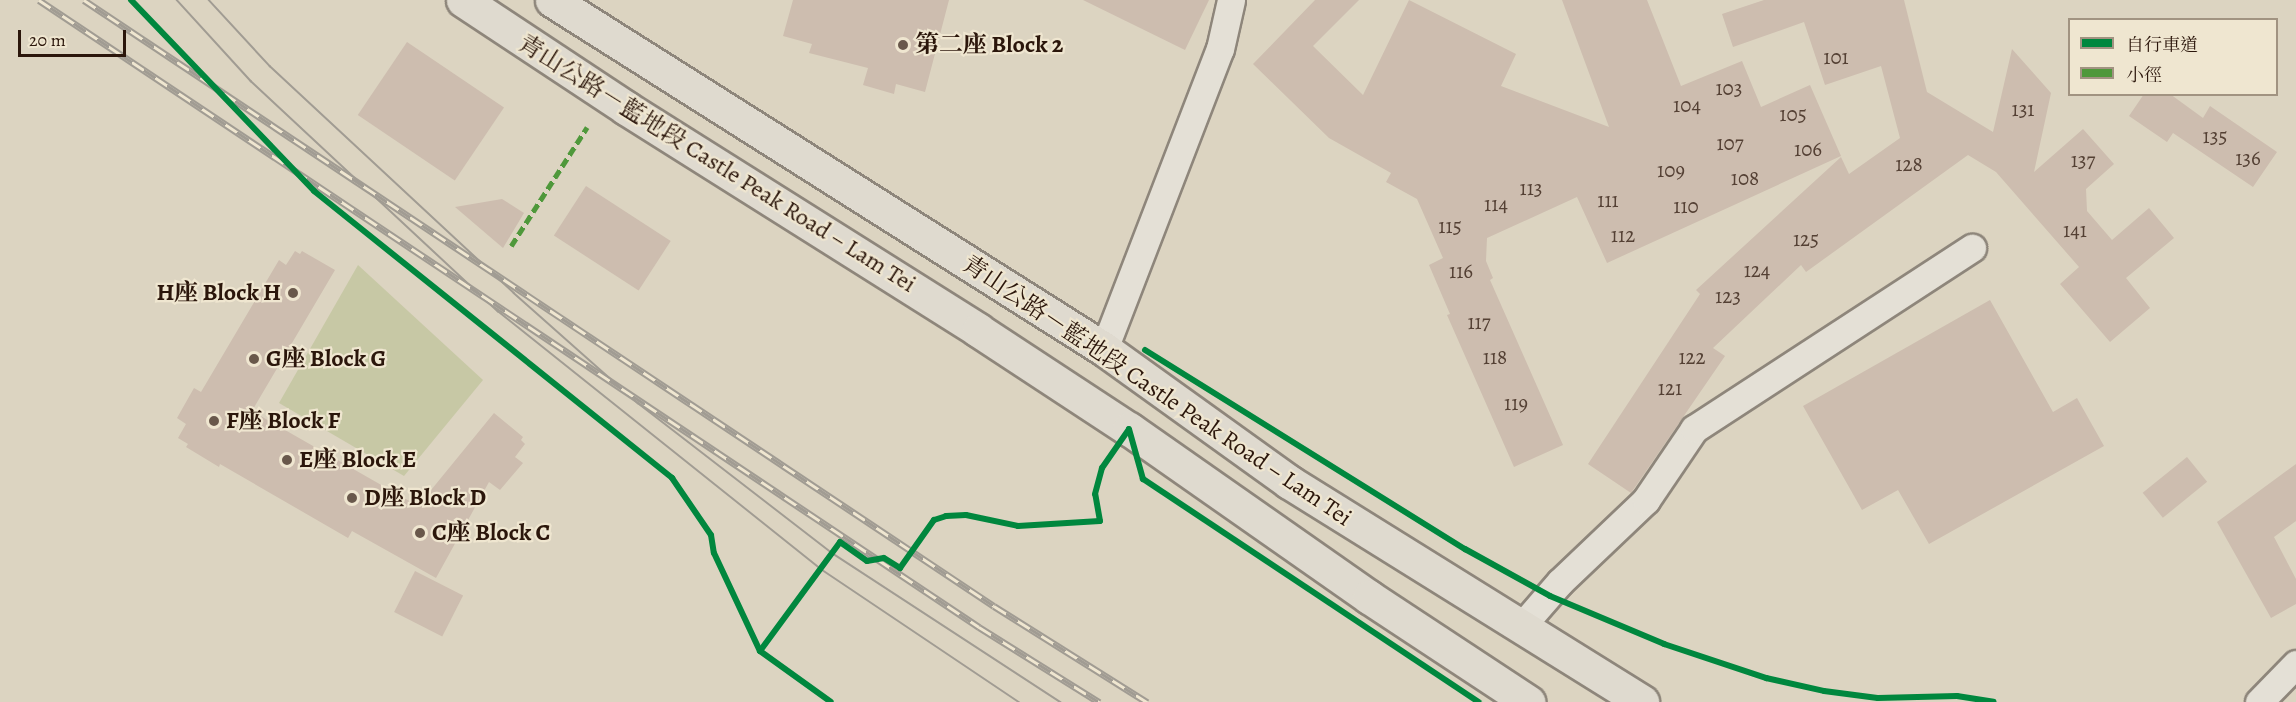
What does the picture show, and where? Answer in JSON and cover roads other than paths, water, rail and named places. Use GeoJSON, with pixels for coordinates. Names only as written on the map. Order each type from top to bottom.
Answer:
{"type":"FeatureCollection","features":[{"type":"Feature","properties":{"kind":"main road","name":"青山公路－藍地段 Castle Peak Road – Lam Tei"},"geometry":{"type":"LineString","coordinates":[[463,0],[626,108],[978,330],[1129,429],[1369,597],[1528,702]]}},
{"type":"Feature","properties":{"kind":"main road","name":"青山公路－藍地段 Castle Peak Road – Lam Tei"},"geometry":{"type":"LineString","coordinates":[[552,0],[587,9],[1104,350],[1289,482],[1642,702]]}},
{"type":"Feature","properties":{"kind":"street"},"geometry":{"type":"LineString","coordinates":[[1104,350],[1220,49],[1231,0]]}},
{"type":"Feature","properties":{"kind":"street"},"geometry":{"type":"LineString","coordinates":[[1520,628],[1560,582],[1646,500],[1694,429],[1972,248]]}},
{"type":"Feature","properties":{"kind":"street"},"geometry":{"type":"LineString","coordinates":[[2259,702],[2296,664]]}},
{"type":"Feature","properties":{"kind":"tram line"},"geometry":{"type":"LineString","coordinates":[[177,0],[251,81],[498,311],[821,569],[1019,702]]}},
{"type":"Feature","properties":{"kind":"tram line"},"geometry":{"type":"LineString","coordinates":[[209,0],[270,66],[514,293],[638,403],[832,553],[1061,702]]}},
{"type":"Feature","properties":{"kind":"railway"},"geometry":{"type":"LineString","coordinates":[[39,0],[979,627],[1099,702]]}},
{"type":"Feature","properties":{"kind":"railway"},"geometry":{"type":"LineString","coordinates":[[84,0],[994,606],[1147,702]]}},
{"type":"Feature","properties":{"kind":"place","name":"第二座 Block 2"},"geometry":{"type":"Point","coordinates":[903,45]}},
{"type":"Feature","properties":{"kind":"place","name":"H座 Block H"},"geometry":{"type":"Point","coordinates":[293,293]}},
{"type":"Feature","properties":{"kind":"place","name":"G座 Block G"},"geometry":{"type":"Point","coordinates":[254,359]}},
{"type":"Feature","properties":{"kind":"place","name":"F座 Block F"},"geometry":{"type":"Point","coordinates":[214,421]}},
{"type":"Feature","properties":{"kind":"place","name":"E座 Block E"},"geometry":{"type":"Point","coordinates":[287,460]}},
{"type":"Feature","properties":{"kind":"place","name":"D座 Block D"},"geometry":{"type":"Point","coordinates":[352,498]}},
{"type":"Feature","properties":{"kind":"place","name":"C座 Block C"},"geometry":{"type":"Point","coordinates":[420,533]}}]}
